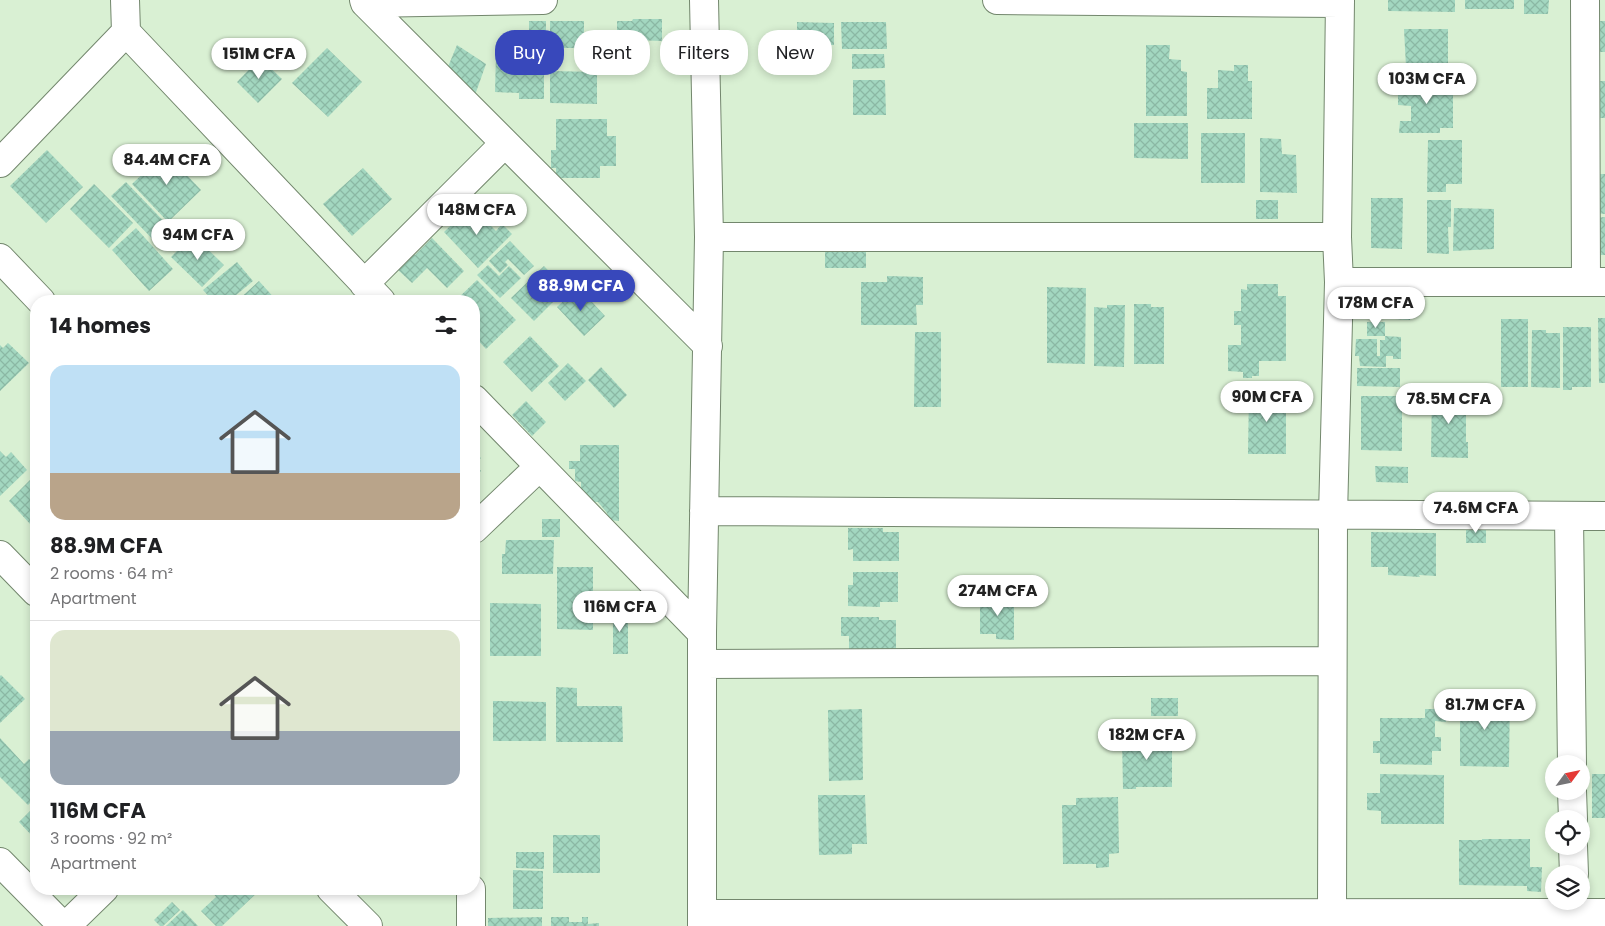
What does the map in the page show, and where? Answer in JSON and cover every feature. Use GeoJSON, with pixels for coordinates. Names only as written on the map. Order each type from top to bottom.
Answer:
{"type":"FeatureCollection","features":[{"type":"Feature","properties":{"kind":"street"},"geometry":{"type":"LineString","coordinates":[[125,0],[126,32],[372,292],[504,144]]}},
{"type":"Feature","properties":{"kind":"street"},"geometry":{"type":"LineString","coordinates":[[365,2],[543,0]]}},
{"type":"Feature","properties":{"kind":"street"},"geometry":{"type":"LineString","coordinates":[[704,0],[709,236],[702,633],[702,920],[1082,920],[1332,913],[1605,913]]}},
{"type":"Feature","properties":{"kind":"street"},"geometry":{"type":"LineString","coordinates":[[998,0],[1340,2],[1337,237],[1339,282],[1333,515],[1332,913]]}},
{"type":"Feature","properties":{"kind":"street"},"geometry":{"type":"LineString","coordinates":[[1339,282],[1596,282],[1586,0]]}},
{"type":"Feature","properties":{"kind":"street"},"geometry":{"type":"LineString","coordinates":[[365,2],[504,144],[708,346]]}},
{"type":"Feature","properties":{"kind":"street"},"geometry":{"type":"LineString","coordinates":[[0,163],[126,32]]}},
{"type":"Feature","properties":{"kind":"street"},"geometry":{"type":"LineString","coordinates":[[709,236],[1337,237]]}},
{"type":"Feature","properties":{"kind":"street"},"geometry":{"type":"LineString","coordinates":[[0,258],[35,295]]}},
{"type":"Feature","properties":{"kind":"street"},"geometry":{"type":"LineString","coordinates":[[480,405],[702,633]]}},
{"type":"Feature","properties":{"kind":"street"},"geometry":{"type":"LineString","coordinates":[[480,523],[539,467]]}},
{"type":"Feature","properties":{"kind":"street"},"geometry":{"type":"LineString","coordinates":[[704,511],[1605,516]]}},
{"type":"Feature","properties":{"kind":"street"},"geometry":{"type":"LineString","coordinates":[[1568,516],[1572,755]]}},
{"type":"Feature","properties":{"kind":"street"},"geometry":{"type":"LineString","coordinates":[[0,555],[30,586]]}},
{"type":"Feature","properties":{"kind":"street"},"geometry":{"type":"LineString","coordinates":[[702,664],[1332,661]]}},
{"type":"Feature","properties":{"kind":"street"},"geometry":{"type":"LineString","coordinates":[[0,862],[30,892]]}},
{"type":"Feature","properties":{"kind":"street"},"geometry":{"type":"LineString","coordinates":[[34,895],[65,926],[98,895]]}},
{"type":"Feature","properties":{"kind":"street"},"geometry":{"type":"LineString","coordinates":[[337,895],[368,926]]}},
{"type":"Feature","properties":{"kind":"street"},"geometry":{"type":"LineString","coordinates":[[471,895],[471,926]]}},
{"type":"Feature","properties":{"kind":"building"},"geometry":{"type":"Polygon","coordinates":[[[1388,0],[1455,0],[1455,12],[1388,11],[1388,0]]]}},
{"type":"Feature","properties":{"kind":"building"},"geometry":{"type":"Polygon","coordinates":[[[1465,0],[1514,0],[1514,9],[1465,9],[1465,0]]]}},
{"type":"Feature","properties":{"kind":"building"},"geometry":{"type":"Polygon","coordinates":[[[1524,0],[1549,0],[1548,14],[1524,14],[1524,0]]]}},
{"type":"Feature","properties":{"kind":"building"},"geometry":{"type":"Polygon","coordinates":[[[633,19],[662,19],[660,41],[650,41],[650,30],[617,30],[617,21],[632,21],[633,19]]]}},
{"type":"Feature","properties":{"kind":"building"},"geometry":{"type":"Polygon","coordinates":[[[529,21],[546,21],[546,30],[529,30],[529,21]]]}},
{"type":"Feature","properties":{"kind":"building"},"geometry":{"type":"Polygon","coordinates":[[[550,21],[584,21],[584,30],[574,30],[574,48],[564,48],[564,30],[550,30],[550,21]]]}},
{"type":"Feature","properties":{"kind":"building"},"geometry":{"type":"Polygon","coordinates":[[[1593,21],[1605,21],[1605,52],[1598,52],[1593,21]]]}},
{"type":"Feature","properties":{"kind":"building"},"geometry":{"type":"Polygon","coordinates":[[[797,22],[834,23],[834,45],[832,45],[832,30],[797,30],[797,22]]]}},
{"type":"Feature","properties":{"kind":"building"},"geometry":{"type":"Polygon","coordinates":[[[841,22],[886,22],[887,49],[842,49],[841,22]]]}},
{"type":"Feature","properties":{"kind":"building"},"geometry":{"type":"Polygon","coordinates":[[[1404,29],[1448,29],[1448,67],[1406,67],[1404,29]]]}},
{"type":"Feature","properties":{"kind":"building"},"geometry":{"type":"Polygon","coordinates":[[[457,45],[486,64],[475,95],[445,74],[457,45]]]}},
{"type":"Feature","properties":{"kind":"building"},"geometry":{"type":"Polygon","coordinates":[[[1146,45],[1170,45],[1169,59],[1181,60],[1181,71],[1187,72],[1187,116],[1146,116],[1146,45]]]}},
{"type":"Feature","properties":{"kind":"building"},"geometry":{"type":"Polygon","coordinates":[[[327,48],[362,82],[328,117],[292,83],[327,48]]]}},
{"type":"Feature","properties":{"kind":"building"},"geometry":{"type":"Polygon","coordinates":[[[852,54],[884,54],[885,68],[852,69],[852,54]]]}},
{"type":"Feature","properties":{"kind":"building"},"geometry":{"type":"Polygon","coordinates":[[[260,58],[282,79],[258,103],[237,82],[260,58]]]}},
{"type":"Feature","properties":{"kind":"building"},"geometry":{"type":"Polygon","coordinates":[[[1234,65],[1248,65],[1248,81],[1252,81],[1252,119],[1207,119],[1207,88],[1218,88],[1218,70],[1234,71],[1234,65]]]}},
{"type":"Feature","properties":{"kind":"building"},"geometry":{"type":"Polygon","coordinates":[[[564,71],[574,72],[574,75],[597,75],[597,104],[550,103],[550,75],[564,75],[564,71]]]}},
{"type":"Feature","properties":{"kind":"building"},"geometry":{"type":"Polygon","coordinates":[[[495,75],[544,75],[544,99],[519,99],[519,93],[495,92],[495,75]]]}},
{"type":"Feature","properties":{"kind":"building"},"geometry":{"type":"Polygon","coordinates":[[[1398,79],[1453,79],[1453,128],[1440,128],[1440,133],[1399,133],[1400,121],[1411,121],[1411,106],[1398,105],[1398,79]]]}},
{"type":"Feature","properties":{"kind":"building"},"geometry":{"type":"Polygon","coordinates":[[[853,80],[885,80],[886,115],[853,115],[853,80]]]}},
{"type":"Feature","properties":{"kind":"building"},"geometry":{"type":"Polygon","coordinates":[[[1595,81],[1605,81],[1605,118],[1595,118],[1595,81]]]}},
{"type":"Feature","properties":{"kind":"building"},"geometry":{"type":"Polygon","coordinates":[[[556,119],[607,119],[607,136],[616,136],[616,166],[600,166],[600,178],[556,178],[556,168],[551,168],[551,150],[556,150],[556,119]]]}},
{"type":"Feature","properties":{"kind":"building"},"geometry":{"type":"Polygon","coordinates":[[[1134,123],[1188,123],[1188,159],[1134,158],[1134,123]]]}},
{"type":"Feature","properties":{"kind":"building"},"geometry":{"type":"Polygon","coordinates":[[[1201,133],[1245,133],[1245,183],[1201,183],[1201,133]]]}},
{"type":"Feature","properties":{"kind":"building"},"geometry":{"type":"Polygon","coordinates":[[[1260,138],[1281,139],[1282,154],[1296,155],[1297,193],[1260,192],[1260,138]]]}},
{"type":"Feature","properties":{"kind":"building"},"geometry":{"type":"Polygon","coordinates":[[[1428,140],[1462,140],[1462,184],[1446,184],[1446,192],[1427,192],[1428,140]]]}},
{"type":"Feature","properties":{"kind":"building"},"geometry":{"type":"Polygon","coordinates":[[[47,150],[83,187],[46,223],[10,186],[47,150]]]}},
{"type":"Feature","properties":{"kind":"building"},"geometry":{"type":"Polygon","coordinates":[[[168,150],[184,166],[181,169],[201,190],[168,222],[132,184],[168,150]]]}},
{"type":"Feature","properties":{"kind":"building"},"geometry":{"type":"Polygon","coordinates":[[[363,168],[392,199],[352,236],[323,204],[363,168]]]}},
{"type":"Feature","properties":{"kind":"building"},"geometry":{"type":"Polygon","coordinates":[[[1594,174],[1605,174],[1605,214],[1593,213],[1594,174]]]}},
{"type":"Feature","properties":{"kind":"building"},"geometry":{"type":"Polygon","coordinates":[[[126,182],[177,235],[162,249],[111,196],[126,182]]]}},
{"type":"Feature","properties":{"kind":"building"},"geometry":{"type":"Polygon","coordinates":[[[94,184],[133,223],[109,248],[70,209],[94,184]]]}},
{"type":"Feature","properties":{"kind":"building"},"geometry":{"type":"Polygon","coordinates":[[[1371,198],[1403,198],[1402,249],[1371,248],[1371,198]]]}},
{"type":"Feature","properties":{"kind":"building"},"geometry":{"type":"Polygon","coordinates":[[[1256,200],[1278,200],[1278,219],[1256,219],[1256,200]]]}},
{"type":"Feature","properties":{"kind":"building"},"geometry":{"type":"Polygon","coordinates":[[[1427,200],[1451,200],[1451,227],[1448,227],[1449,254],[1427,253],[1427,200]]]}},
{"type":"Feature","properties":{"kind":"building"},"geometry":{"type":"Polygon","coordinates":[[[471,206],[496,231],[502,224],[512,234],[478,268],[444,232],[471,206]]]}},
{"type":"Feature","properties":{"kind":"building"},"geometry":{"type":"Polygon","coordinates":[[[1454,208],[1494,209],[1494,249],[1453,251],[1454,208]]]}},
{"type":"Feature","properties":{"kind":"building"},"geometry":{"type":"Polygon","coordinates":[[[1605,217],[1605,255],[1591,255],[1592,218],[1605,217]]]}},
{"type":"Feature","properties":{"kind":"building"},"geometry":{"type":"Polygon","coordinates":[[[136,228],[173,269],[149,291],[112,250],[136,228]]]}},
{"type":"Feature","properties":{"kind":"building"},"geometry":{"type":"Polygon","coordinates":[[[193,235],[224,265],[202,287],[171,257],[193,235]]]}},
{"type":"Feature","properties":{"kind":"building"},"geometry":{"type":"Polygon","coordinates":[[[432,238],[464,271],[447,288],[427,268],[412,283],[396,268],[412,252],[415,255],[432,238]]]}},
{"type":"Feature","properties":{"kind":"building"},"geometry":{"type":"Polygon","coordinates":[[[510,241],[534,266],[524,275],[508,259],[505,262],[508,265],[500,273],[489,261],[510,241]]]}},
{"type":"Feature","properties":{"kind":"building"},"geometry":{"type":"Polygon","coordinates":[[[825,252],[866,252],[866,268],[825,268],[825,252]]]}},
{"type":"Feature","properties":{"kind":"building"},"geometry":{"type":"Polygon","coordinates":[[[237,262],[253,281],[236,295],[208,295],[203,290],[237,262]]]}},
{"type":"Feature","properties":{"kind":"building"},"geometry":{"type":"Polygon","coordinates":[[[488,265],[499,276],[509,266],[521,278],[500,298],[477,275],[488,265]]]}},
{"type":"Feature","properties":{"kind":"building"},"geometry":{"type":"Polygon","coordinates":[[[544,266],[566,289],[534,321],[511,298],[544,266]]]}},
{"type":"Feature","properties":{"kind":"building"},"geometry":{"type":"Polygon","coordinates":[[[887,276],[923,277],[923,305],[916,305],[917,325],[861,325],[861,282],[887,282],[887,276]]]}},
{"type":"Feature","properties":{"kind":"building"},"geometry":{"type":"Polygon","coordinates":[[[477,280],[516,320],[486,349],[480,342],[480,295],[461,295],[477,280]]]}},
{"type":"Feature","properties":{"kind":"building"},"geometry":{"type":"Polygon","coordinates":[[[259,281],[272,295],[244,295],[259,281]]]}},
{"type":"Feature","properties":{"kind":"building"},"geometry":{"type":"Polygon","coordinates":[[[1247,284],[1278,284],[1278,296],[1286,296],[1286,361],[1259,361],[1259,376],[1252,376],[1252,378],[1243,378],[1243,372],[1228,371],[1228,345],[1241,345],[1241,325],[1234,325],[1234,311],[1241,311],[1241,289],[1247,290],[1247,284]]]}},
{"type":"Feature","properties":{"kind":"building"},"geometry":{"type":"Polygon","coordinates":[[[578,287],[605,316],[584,336],[557,307],[578,287]]]}},
{"type":"Feature","properties":{"kind":"building"},"geometry":{"type":"Polygon","coordinates":[[[1047,287],[1086,288],[1085,364],[1047,363],[1047,287]]]}},
{"type":"Feature","properties":{"kind":"building"},"geometry":{"type":"Polygon","coordinates":[[[1395,296],[1410,296],[1410,320],[1395,319],[1395,296]]]}},
{"type":"Feature","properties":{"kind":"building"},"geometry":{"type":"Polygon","coordinates":[[[1134,304],[1151,304],[1151,307],[1164,307],[1164,364],[1134,364],[1134,304]]]}},
{"type":"Feature","properties":{"kind":"building"},"geometry":{"type":"Polygon","coordinates":[[[1107,305],[1125,305],[1124,367],[1094,366],[1094,307],[1107,308],[1107,305]]]}},
{"type":"Feature","properties":{"kind":"building"},"geometry":{"type":"Polygon","coordinates":[[[1598,318],[1605,318],[1605,383],[1599,383],[1598,318]]]}},
{"type":"Feature","properties":{"kind":"building"},"geometry":{"type":"Polygon","coordinates":[[[1501,319],[1528,319],[1528,387],[1501,387],[1501,319]]]}},
{"type":"Feature","properties":{"kind":"building"},"geometry":{"type":"Polygon","coordinates":[[[1367,322],[1385,322],[1385,336],[1367,336],[1367,322]]]}},
{"type":"Feature","properties":{"kind":"building"},"geometry":{"type":"Polygon","coordinates":[[[1563,327],[1591,327],[1591,387],[1572,387],[1572,390],[1563,390],[1563,327]]]}},
{"type":"Feature","properties":{"kind":"building"},"geometry":{"type":"Polygon","coordinates":[[[1532,330],[1560,333],[1560,388],[1531,387],[1532,330]]]}},
{"type":"Feature","properties":{"kind":"building"},"geometry":{"type":"Polygon","coordinates":[[[915,332],[941,332],[941,407],[914,407],[915,332]]]}},
{"type":"Feature","properties":{"kind":"building"},"geometry":{"type":"Polygon","coordinates":[[[530,336],[559,366],[532,392],[503,362],[530,336]]]}},
{"type":"Feature","properties":{"kind":"building"},"geometry":{"type":"Polygon","coordinates":[[[1385,336],[1401,337],[1401,359],[1393,359],[1393,356],[1386,356],[1386,367],[1360,366],[1359,356],[1355,356],[1356,339],[1377,339],[1377,356],[1380,356],[1380,340],[1385,340],[1385,336]]]}},
{"type":"Feature","properties":{"kind":"building"},"geometry":{"type":"Polygon","coordinates":[[[8,343],[29,363],[0,391],[0,345],[3,348],[8,343]]]}},
{"type":"Feature","properties":{"kind":"building"},"geometry":{"type":"Polygon","coordinates":[[[568,363],[586,381],[565,401],[548,383],[568,363]]]}},
{"type":"Feature","properties":{"kind":"building"},"geometry":{"type":"Polygon","coordinates":[[[601,367],[627,395],[614,408],[588,380],[601,367]]]}},
{"type":"Feature","properties":{"kind":"building"},"geometry":{"type":"Polygon","coordinates":[[[1357,368],[1400,368],[1400,387],[1357,386],[1357,368]]]}},
{"type":"Feature","properties":{"kind":"building"},"geometry":{"type":"Polygon","coordinates":[[[1432,391],[1466,392],[1466,442],[1468,442],[1468,458],[1431,457],[1432,391]]]}},
{"type":"Feature","properties":{"kind":"building"},"geometry":{"type":"Polygon","coordinates":[[[1249,392],[1286,393],[1286,454],[1248,454],[1249,392]]]}},
{"type":"Feature","properties":{"kind":"building"},"geometry":{"type":"Polygon","coordinates":[[[1361,396],[1402,396],[1402,451],[1361,450],[1361,396]]]}},
{"type":"Feature","properties":{"kind":"building"},"geometry":{"type":"Polygon","coordinates":[[[526,401],[546,422],[532,436],[512,415],[526,401]]]}},
{"type":"Feature","properties":{"kind":"building"},"geometry":{"type":"Polygon","coordinates":[[[580,445],[619,445],[619,521],[609,520],[607,513],[598,502],[591,502],[581,490],[581,482],[575,481],[575,469],[569,469],[569,461],[580,461],[580,445]]]}},
{"type":"Feature","properties":{"kind":"building"},"geometry":{"type":"Polygon","coordinates":[[[0,451],[6,457],[11,452],[27,470],[0,496],[0,451]]]}},
{"type":"Feature","properties":{"kind":"building"},"geometry":{"type":"Polygon","coordinates":[[[1375,466],[1408,467],[1408,483],[1376,482],[1375,466]]]}},
{"type":"Feature","properties":{"kind":"building"},"geometry":{"type":"Polygon","coordinates":[[[30,480],[30,524],[9,501],[30,480]]]}},
{"type":"Feature","properties":{"kind":"building"},"geometry":{"type":"Polygon","coordinates":[[[542,519],[560,519],[560,537],[542,537],[542,519]]]}},
{"type":"Feature","properties":{"kind":"building"},"geometry":{"type":"Polygon","coordinates":[[[1466,525],[1486,525],[1486,543],[1466,543],[1466,525]]]}},
{"type":"Feature","properties":{"kind":"building"},"geometry":{"type":"Polygon","coordinates":[[[848,528],[883,528],[883,532],[899,532],[899,561],[853,561],[853,549],[848,550],[848,528]]]}},
{"type":"Feature","properties":{"kind":"building"},"geometry":{"type":"Polygon","coordinates":[[[1371,532],[1436,533],[1436,576],[1388,575],[1388,567],[1371,567],[1371,532]]]}},
{"type":"Feature","properties":{"kind":"building"},"geometry":{"type":"Polygon","coordinates":[[[506,540],[554,540],[553,574],[502,574],[502,554],[505,554],[506,540]]]}},
{"type":"Feature","properties":{"kind":"building"},"geometry":{"type":"Polygon","coordinates":[[[557,567],[593,567],[593,630],[557,629],[557,567]]]}},
{"type":"Feature","properties":{"kind":"building"},"geometry":{"type":"Polygon","coordinates":[[[853,572],[898,572],[898,602],[880,602],[880,607],[848,606],[848,585],[853,585],[853,572]]]}},
{"type":"Feature","properties":{"kind":"building"},"geometry":{"type":"Polygon","coordinates":[[[980,597],[1014,597],[1014,640],[996,639],[996,634],[980,634],[980,597]]]}},
{"type":"Feature","properties":{"kind":"building"},"geometry":{"type":"Polygon","coordinates":[[[490,603],[541,604],[541,656],[490,656],[490,603]]]}},
{"type":"Feature","properties":{"kind":"building"},"geometry":{"type":"Polygon","coordinates":[[[613,611],[628,612],[628,654],[613,654],[613,611]]]}},
{"type":"Feature","properties":{"kind":"building"},"geometry":{"type":"Polygon","coordinates":[[[841,617],[879,617],[879,620],[896,620],[896,651],[849,651],[849,636],[841,636],[841,617]]]}},
{"type":"Feature","properties":{"kind":"building"},"geometry":{"type":"Polygon","coordinates":[[[0,676],[25,699],[0,723],[0,676]]]}},
{"type":"Feature","properties":{"kind":"building"},"geometry":{"type":"Polygon","coordinates":[[[556,687],[577,688],[577,706],[622,706],[623,742],[556,742],[556,687]]]}},
{"type":"Feature","properties":{"kind":"building"},"geometry":{"type":"Polygon","coordinates":[[[1460,696],[1510,696],[1509,767],[1460,766],[1460,696]]]}},
{"type":"Feature","properties":{"kind":"building"},"geometry":{"type":"Polygon","coordinates":[[[1151,698],[1178,698],[1178,716],[1151,716],[1151,698]]]}},
{"type":"Feature","properties":{"kind":"building"},"geometry":{"type":"Polygon","coordinates":[[[493,701],[546,702],[546,741],[493,741],[493,701]]]}},
{"type":"Feature","properties":{"kind":"building"},"geometry":{"type":"Polygon","coordinates":[[[862,709],[863,780],[829,781],[828,710],[862,709]]]}},
{"type":"Feature","properties":{"kind":"building"},"geometry":{"type":"Polygon","coordinates":[[[1425,709],[1445,709],[1446,722],[1435,721],[1435,737],[1441,737],[1441,751],[1432,751],[1432,765],[1380,764],[1380,753],[1373,753],[1373,741],[1380,741],[1380,718],[1425,718],[1425,709]]]}},
{"type":"Feature","properties":{"kind":"building"},"geometry":{"type":"Polygon","coordinates":[[[1160,728],[1170,728],[1172,787],[1123,789],[1122,736],[1159,736],[1160,728]]]}},
{"type":"Feature","properties":{"kind":"building"},"geometry":{"type":"Polygon","coordinates":[[[0,738],[24,764],[30,760],[30,803],[28,805],[0,777],[0,738]]]}},
{"type":"Feature","properties":{"kind":"building"},"geometry":{"type":"Polygon","coordinates":[[[1380,774],[1444,775],[1444,824],[1381,824],[1381,811],[1367,810],[1367,793],[1380,793],[1380,774]]]}},
{"type":"Feature","properties":{"kind":"building"},"geometry":{"type":"Polygon","coordinates":[[[1592,774],[1605,774],[1605,818],[1592,818],[1592,774]]]}},
{"type":"Feature","properties":{"kind":"building"},"geometry":{"type":"Polygon","coordinates":[[[818,795],[865,795],[867,844],[852,844],[852,854],[819,855],[818,795]]]}},
{"type":"Feature","properties":{"kind":"building"},"geometry":{"type":"Polygon","coordinates":[[[1118,797],[1119,853],[1109,854],[1109,867],[1096,868],[1096,864],[1063,864],[1062,805],[1076,805],[1076,798],[1118,797]]]}},
{"type":"Feature","properties":{"kind":"building"},"geometry":{"type":"Polygon","coordinates":[[[30,811],[30,834],[19,822],[30,811]]]}},
{"type":"Feature","properties":{"kind":"building"},"geometry":{"type":"Polygon","coordinates":[[[553,835],[600,835],[600,873],[553,873],[553,835]]]}},
{"type":"Feature","properties":{"kind":"building"},"geometry":{"type":"Polygon","coordinates":[[[1530,839],[1530,867],[1542,867],[1541,892],[1527,891],[1527,886],[1459,885],[1459,840],[1530,839]]]}},
{"type":"Feature","properties":{"kind":"building"},"geometry":{"type":"Polygon","coordinates":[[[516,852],[544,852],[544,869],[516,868],[516,852]]]}},
{"type":"Feature","properties":{"kind":"building"},"geometry":{"type":"Polygon","coordinates":[[[513,870],[543,871],[543,909],[513,909],[513,870]]]}},
{"type":"Feature","properties":{"kind":"building"},"geometry":{"type":"Polygon","coordinates":[[[214,895],[255,895],[222,926],[216,926],[201,911],[216,897],[214,895]]]}},
{"type":"Feature","properties":{"kind":"building"},"geometry":{"type":"Polygon","coordinates":[[[172,902],[180,910],[163,926],[160,926],[154,920],[172,902]]]}},
{"type":"Feature","properties":{"kind":"building"},"geometry":{"type":"Polygon","coordinates":[[[183,910],[198,926],[166,926],[183,910]]]}},
{"type":"Feature","properties":{"kind":"building"},"geometry":{"type":"Polygon","coordinates":[[[542,917],[542,926],[488,926],[488,918],[542,917]]]}},
{"type":"Feature","properties":{"kind":"building"},"geometry":{"type":"Polygon","coordinates":[[[551,917],[569,917],[569,922],[582,922],[582,917],[588,917],[588,924],[599,923],[599,926],[551,926],[551,917]]]}}]}
